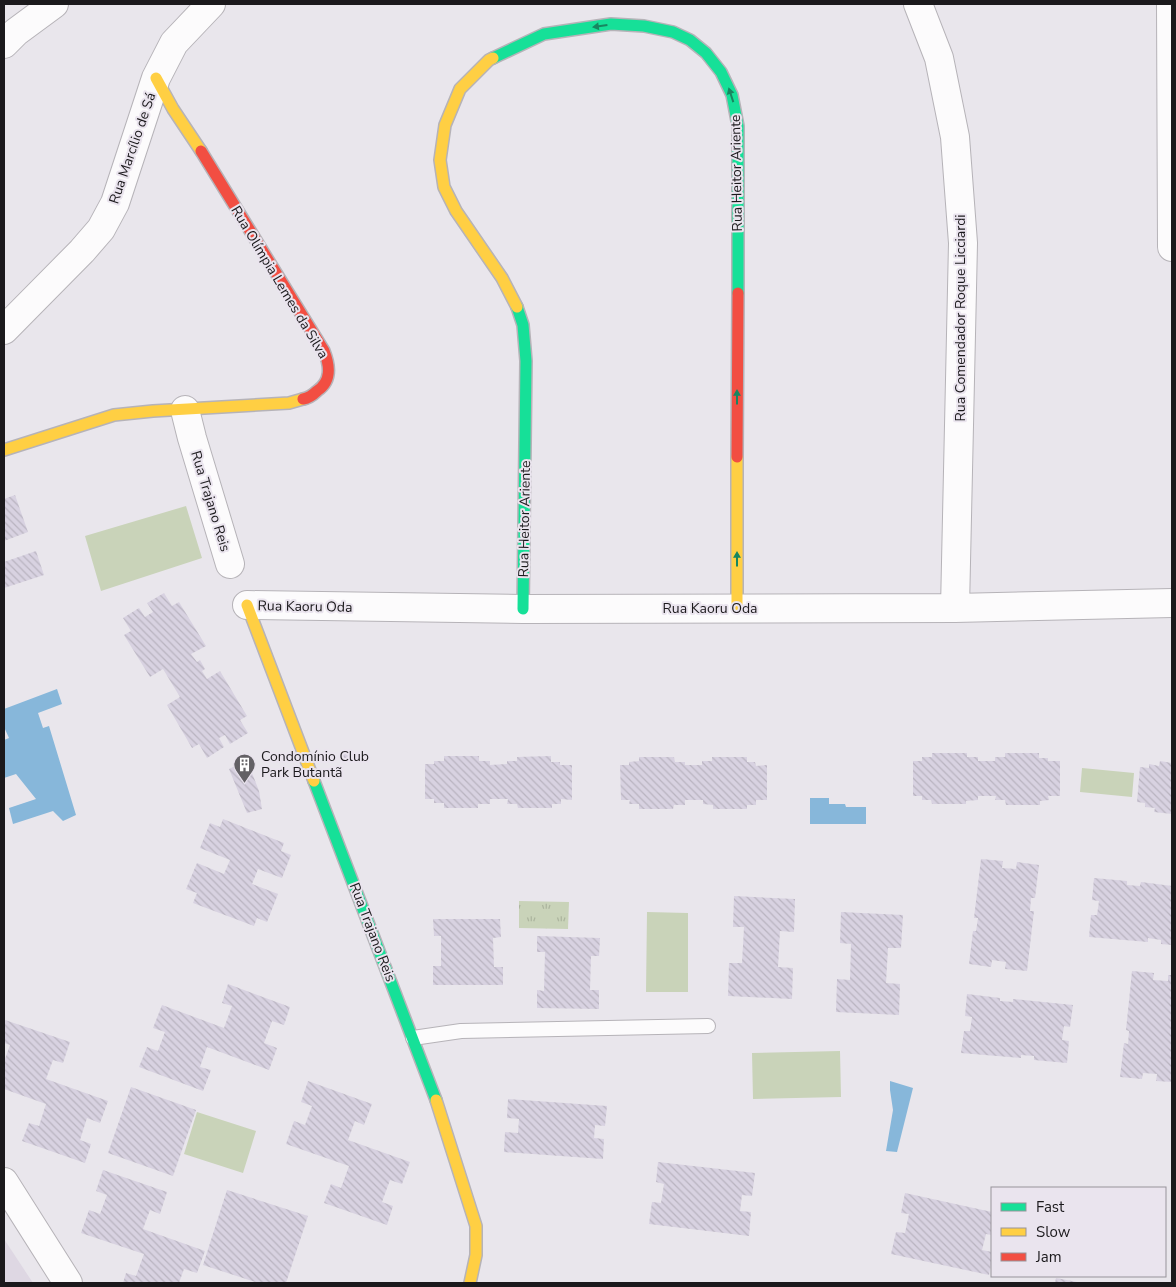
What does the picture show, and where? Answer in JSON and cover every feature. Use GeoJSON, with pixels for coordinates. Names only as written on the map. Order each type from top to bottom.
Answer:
{"type":"FeatureCollection","features":[{"type":"Feature","properties":{"kind":"street"},"geometry":{"type":"LineString","coordinates":[[4,44],[16,32],[54,4]]}},
{"type":"Feature","properties":{"kind":"street","name":"Rua Marcílio de Sá"},"geometry":{"type":"LineString","coordinates":[[4,330],[82,251],[100,229],[115,203],[156,78],[174,42],[211,4]]}},
{"type":"Feature","properties":{"kind":"street","name":"Rua Comendador Roque Licciardi"},"geometry":{"type":"LineString","coordinates":[[918,4],[939,58],[956,136],[963,243],[955,608]]}},
{"type":"Feature","properties":{"kind":"street"},"geometry":{"type":"LineString","coordinates":[[1171,4],[1172,247]]}},
{"type":"Feature","properties":{"kind":"street","name":"Rua Heitor Ariente"},"geometry":{"type":"LineString","coordinates":[[523,609],[526,361],[523,325],[516,304],[502,278],[456,211],[444,187],[440,160],[445,125],[460,89],[489,60],[544,34],[611,24],[644,26],[673,32],[690,40],[706,53],[721,72],[732,96],[738,126],[737,608]]}},
{"type":"Feature","properties":{"kind":"street","name":"Rua Olímpia Lemes da Silva"},"geometry":{"type":"LineString","coordinates":[[4,450],[114,415],[289,403],[308,398],[323,388],[328,377],[328,362],[324,351],[205,157],[173,109],[156,78]]}},
{"type":"Feature","properties":{"kind":"street","name":"Rua Trajano Reis"},"geometry":{"type":"LineString","coordinates":[[185,410],[230,564]]}},
{"type":"Feature","properties":{"kind":"street","name":"Rua Kaoru Oda"},"geometry":{"type":"LineString","coordinates":[[247,605],[523,609],[955,608],[1172,603]]}},
{"type":"Feature","properties":{"kind":"street","name":"Rua Trajano Reis"},"geometry":{"type":"LineString","coordinates":[[247,605],[438,1104],[476,1226],[478,1244],[476,1265],[470,1283]]}},
{"type":"Feature","properties":{"kind":"street"},"geometry":{"type":"LineString","coordinates":[[4,1182],[68,1283]]}},
{"type":"Feature","properties":{"kind":"lane"},"geometry":{"type":"LineString","coordinates":[[413,1038],[461,1031],[708,1026]]}},
{"type":"Feature","properties":{"kind":"shaded area"},"geometry":{"type":"Polygon","coordinates":[[[4,1239],[33,1283],[4,1283],[4,1239]]]}},
{"type":"Feature","properties":{"kind":"green space"},"geometry":{"type":"Polygon","coordinates":[[[186,506],[202,558],[101,591],[85,536],[186,506]]]}},
{"type":"Feature","properties":{"kind":"green space"},"geometry":{"type":"Polygon","coordinates":[[[1082,768],[1134,773],[1132,797],[1080,792],[1082,768]]]}},
{"type":"Feature","properties":{"kind":"green space"},"geometry":{"type":"Polygon","coordinates":[[[519,901],[569,902],[568,929],[519,928],[519,901]]]}},
{"type":"Feature","properties":{"kind":"green space"},"geometry":{"type":"Polygon","coordinates":[[[647,912],[688,913],[688,992],[646,992],[647,912]]]}},
{"type":"Feature","properties":{"kind":"green space"},"geometry":{"type":"Polygon","coordinates":[[[840,1051],[841,1097],[753,1099],[752,1053],[840,1051]]]}},
{"type":"Feature","properties":{"kind":"green space"},"geometry":{"type":"Polygon","coordinates":[[[197,1112],[256,1131],[243,1173],[184,1154],[197,1112]]]}},
{"type":"Feature","properties":{"kind":"water"},"geometry":{"type":"Polygon","coordinates":[[[57,689],[62,704],[38,713],[43,728],[49,726],[76,815],[63,821],[53,811],[13,824],[9,808],[36,799],[16,774],[4,778],[4,740],[9,738],[4,727],[4,709],[57,689]]]}},
{"type":"Feature","properties":{"kind":"water"},"geometry":{"type":"Polygon","coordinates":[[[810,798],[829,798],[829,804],[845,804],[846,807],[866,807],[866,824],[810,824],[810,798]]]}},
{"type":"Feature","properties":{"kind":"water"},"geometry":{"type":"Polygon","coordinates":[[[890,1081],[913,1088],[897,1152],[886,1151],[893,1110],[890,1081]]]}},
{"type":"Feature","properties":{"kind":"building"},"geometry":{"type":"Polygon","coordinates":[[[15,495],[28,532],[4,541],[4,499],[15,495]]]}},
{"type":"Feature","properties":{"kind":"building"},"geometry":{"type":"Polygon","coordinates":[[[36,551],[44,575],[4,588],[4,562],[36,551]]]}},
{"type":"Feature","properties":{"kind":"building"},"geometry":{"type":"Polygon","coordinates":[[[164,593],[172,606],[179,602],[206,646],[191,654],[197,662],[200,660],[205,669],[202,671],[207,679],[220,671],[247,716],[240,720],[248,733],[230,744],[225,735],[219,738],[224,747],[207,758],[199,744],[192,748],[167,705],[180,697],[163,669],[150,677],[124,635],[131,631],[123,618],[139,608],[145,617],[153,612],[147,603],[164,593]]]}},
{"type":"Feature","properties":{"kind":"building"},"geometry":{"type":"Polygon","coordinates":[[[351,749],[354,759],[343,763],[340,753],[351,749]]]}},
{"type":"Feature","properties":{"kind":"building"},"geometry":{"type":"Polygon","coordinates":[[[932,753],[967,753],[967,757],[978,757],[978,761],[995,761],[995,757],[1005,757],[1005,753],[1039,753],[1039,758],[1048,758],[1048,761],[1060,761],[1060,796],[1048,796],[1049,800],[1040,801],[1040,805],[1006,805],[1005,800],[995,800],[996,796],[978,796],[978,800],[966,801],[966,804],[932,804],[931,800],[922,800],[922,796],[913,796],[913,761],[922,761],[922,757],[932,757],[932,753]]]}},
{"type":"Feature","properties":{"kind":"building"},"geometry":{"type":"Polygon","coordinates":[[[444,756],[479,756],[479,761],[490,761],[490,765],[507,764],[507,761],[517,761],[517,757],[551,756],[551,762],[560,762],[560,765],[572,765],[572,800],[561,799],[561,804],[552,804],[552,808],[518,808],[517,804],[507,804],[508,799],[490,799],[490,804],[478,804],[478,808],[444,808],[444,803],[434,803],[434,799],[425,799],[425,764],[434,764],[434,761],[444,761],[444,756]]]}},
{"type":"Feature","properties":{"kind":"building"},"geometry":{"type":"Polygon","coordinates":[[[639,757],[674,757],[675,762],[685,762],[685,765],[702,765],[702,761],[712,761],[712,757],[747,757],[747,762],[755,762],[756,766],[767,765],[767,800],[756,800],[756,805],[747,805],[747,809],[713,809],[713,805],[703,804],[703,800],[685,800],[685,805],[674,805],[673,809],[639,809],[639,804],[629,804],[630,800],[621,800],[620,765],[629,765],[629,762],[639,761],[639,757]]]}},
{"type":"Feature","properties":{"kind":"building","name":"Condomínio Club Park Butantã"},"geometry":{"type":"Polygon","coordinates":[[[247,760],[259,791],[262,809],[247,813],[229,769],[247,760]]]}},
{"type":"Feature","properties":{"kind":"building"},"geometry":{"type":"Polygon","coordinates":[[[1160,761],[1172,763],[1172,814],[1154,812],[1155,808],[1145,807],[1145,803],[1137,802],[1140,767],[1149,768],[1149,764],[1159,766],[1160,761]]]}},
{"type":"Feature","properties":{"kind":"building"},"geometry":{"type":"Polygon","coordinates":[[[223,819],[284,843],[281,851],[291,855],[282,878],[258,869],[252,884],[278,894],[267,922],[257,918],[254,926],[193,903],[197,893],[186,889],[197,863],[224,874],[230,860],[200,848],[210,823],[220,827],[223,819]]]}},
{"type":"Feature","properties":{"kind":"building"},"geometry":{"type":"Polygon","coordinates":[[[981,859],[1003,861],[1002,868],[1016,869],[1017,862],[1039,865],[1035,898],[1031,898],[1030,911],[1034,911],[1027,971],[1005,969],[1006,962],[992,960],[991,967],[969,964],[973,931],[976,931],[978,918],[974,918],[981,859]]]}},
{"type":"Feature","properties":{"kind":"building"},"geometry":{"type":"Polygon","coordinates":[[[1094,878],[1127,881],[1127,885],[1140,886],[1141,882],[1172,886],[1172,945],[1161,944],[1161,940],[1148,938],[1148,942],[1089,937],[1091,915],[1097,915],[1099,901],[1092,900],[1094,878]]]}},
{"type":"Feature","properties":{"kind":"building"},"geometry":{"type":"Polygon","coordinates":[[[734,896],[795,899],[794,932],[780,931],[778,967],[793,968],[792,999],[728,996],[729,963],[742,963],[744,927],[733,927],[734,896]]]}},
{"type":"Feature","properties":{"kind":"building"},"geometry":{"type":"Polygon","coordinates":[[[841,912],[903,915],[901,948],[888,948],[886,983],[900,984],[899,1015],[836,1012],[837,979],[850,980],[851,944],[840,943],[841,912]]]}},
{"type":"Feature","properties":{"kind":"building"},"geometry":{"type":"Polygon","coordinates":[[[433,919],[500,919],[501,937],[493,938],[494,967],[503,967],[503,985],[433,985],[433,966],[441,966],[441,936],[434,936],[433,919]]]}},
{"type":"Feature","properties":{"kind":"building"},"geometry":{"type":"Polygon","coordinates":[[[537,936],[600,938],[599,956],[591,956],[590,990],[599,990],[599,1009],[537,1008],[537,990],[544,991],[545,952],[537,952],[537,936]]]}},
{"type":"Feature","properties":{"kind":"building"},"geometry":{"type":"Polygon","coordinates":[[[1132,971],[1154,973],[1153,980],[1168,981],[1168,975],[1172,975],[1172,1082],[1156,1081],[1157,1074],[1143,1073],[1142,1079],[1120,1077],[1124,1043],[1128,1044],[1129,1031],[1126,1030],[1132,971]]]}},
{"type":"Feature","properties":{"kind":"building"},"geometry":{"type":"Polygon","coordinates":[[[228,984],[290,1007],[284,1025],[272,1021],[264,1043],[277,1048],[269,1070],[207,1047],[200,1067],[211,1070],[203,1091],[139,1067],[147,1047],[158,1051],[165,1032],[153,1028],[162,1005],[224,1028],[232,1006],[222,1003],[228,984]]]}},
{"type":"Feature","properties":{"kind":"building"},"geometry":{"type":"Polygon","coordinates":[[[967,994],[1000,998],[1000,1001],[1013,1002],[1013,999],[1073,1005],[1070,1027],[1064,1026],[1062,1040],[1069,1041],[1067,1063],[1034,1060],[1034,1056],[1021,1055],[1021,1058],[961,1053],[964,1031],[970,1031],[972,1017],[965,1016],[967,994]]]}},
{"type":"Feature","properties":{"kind":"building"},"geometry":{"type":"Polygon","coordinates":[[[5,1020],[70,1042],[63,1063],[53,1060],[46,1079],[108,1101],[100,1123],[87,1118],[80,1140],[91,1144],[85,1163],[22,1141],[29,1123],[39,1126],[46,1104],[4,1089],[4,1062],[10,1045],[4,1043],[5,1020]]]}},
{"type":"Feature","properties":{"kind":"building"},"geometry":{"type":"Polygon","coordinates":[[[308,1081],[372,1104],[364,1125],[355,1121],[348,1140],[410,1162],[402,1184],[390,1180],[382,1202],[393,1206],[387,1225],[324,1203],[331,1184],[341,1188],[349,1166],[286,1144],[294,1121],[305,1125],[312,1106],[301,1102],[308,1081]]]}},
{"type":"Feature","properties":{"kind":"building"},"geometry":{"type":"Polygon","coordinates":[[[131,1087],[196,1110],[173,1176],[108,1153],[131,1087]]]}},
{"type":"Feature","properties":{"kind":"building"},"geometry":{"type":"Polygon","coordinates":[[[508,1099],[607,1106],[605,1126],[595,1125],[594,1138],[604,1139],[603,1159],[504,1152],[505,1132],[518,1133],[519,1119],[507,1118],[508,1099]]]}},
{"type":"Feature","properties":{"kind":"building"},"geometry":{"type":"Polygon","coordinates":[[[658,1162],[755,1173],[752,1196],[742,1195],[740,1211],[751,1212],[749,1236],[649,1224],[652,1202],[661,1203],[664,1184],[656,1182],[658,1162]]]}},
{"type":"Feature","properties":{"kind":"building"},"geometry":{"type":"Polygon","coordinates":[[[103,1170],[167,1192],[160,1214],[150,1210],[143,1229],[205,1251],[197,1273],[184,1269],[179,1283],[123,1283],[126,1273],[136,1276],[144,1254],[81,1233],[89,1210],[100,1214],[107,1195],[96,1191],[103,1170]]]}},
{"type":"Feature","properties":{"kind":"building"},"geometry":{"type":"Polygon","coordinates":[[[227,1190],[308,1216],[286,1283],[258,1283],[203,1265],[227,1190]]]}},
{"type":"Feature","properties":{"kind":"building"},"geometry":{"type":"Polygon","coordinates":[[[905,1193],[991,1212],[991,1235],[986,1234],[982,1250],[991,1252],[989,1275],[891,1254],[896,1232],[905,1233],[909,1214],[901,1213],[905,1193]]]}},
{"type":"Feature","properties":{"kind":"building"},"geometry":{"type":"Polygon","coordinates":[[[1056,1278],[1077,1282],[1077,1283],[1055,1283],[1056,1278]]]}},
{"type":"Feature","properties":{"kind":"traffic: fast"},"geometry":{"type":"LineString","coordinates":[[493,58],[544,34],[611,24],[644,26],[673,32],[690,40],[706,53],[721,72],[732,95],[738,126],[738,293]]}},
{"type":"Feature","properties":{"kind":"traffic: fast"},"geometry":{"type":"LineString","coordinates":[[517,307],[523,325],[526,361],[523,609]]}},
{"type":"Feature","properties":{"kind":"traffic: fast"},"geometry":{"type":"LineString","coordinates":[[314,781],[436,1100]]}},
{"type":"Feature","properties":{"kind":"traffic: slow"},"geometry":{"type":"LineString","coordinates":[[493,58],[460,89],[445,125],[440,160],[444,187],[456,211],[502,278],[517,307]]}},
{"type":"Feature","properties":{"kind":"traffic: slow"},"geometry":{"type":"LineString","coordinates":[[156,78],[173,109],[201,151]]}},
{"type":"Feature","properties":{"kind":"traffic: slow"},"geometry":{"type":"LineString","coordinates":[[4,450],[114,415],[289,403],[303,399]]}},
{"type":"Feature","properties":{"kind":"traffic: slow"},"geometry":{"type":"LineString","coordinates":[[737,457],[737,608]]}},
{"type":"Feature","properties":{"kind":"traffic: slow"},"geometry":{"type":"LineString","coordinates":[[247,605],[314,781]]}},
{"type":"Feature","properties":{"kind":"traffic: slow"},"geometry":{"type":"LineString","coordinates":[[436,1100],[476,1226],[476,1255],[470,1283]]}},
{"type":"Feature","properties":{"kind":"traffic: jam"},"geometry":{"type":"LineString","coordinates":[[201,151],[324,351],[328,362],[328,373],[325,383],[311,396],[303,399]]}},
{"type":"Feature","properties":{"kind":"traffic: jam"},"geometry":{"type":"LineString","coordinates":[[737,457],[738,293]]}},
{"type":"Feature","properties":{"kind":"place","name":"Condomínio Club Park Butantã"},"geometry":{"type":"Point","coordinates":[245,783]}}]}
